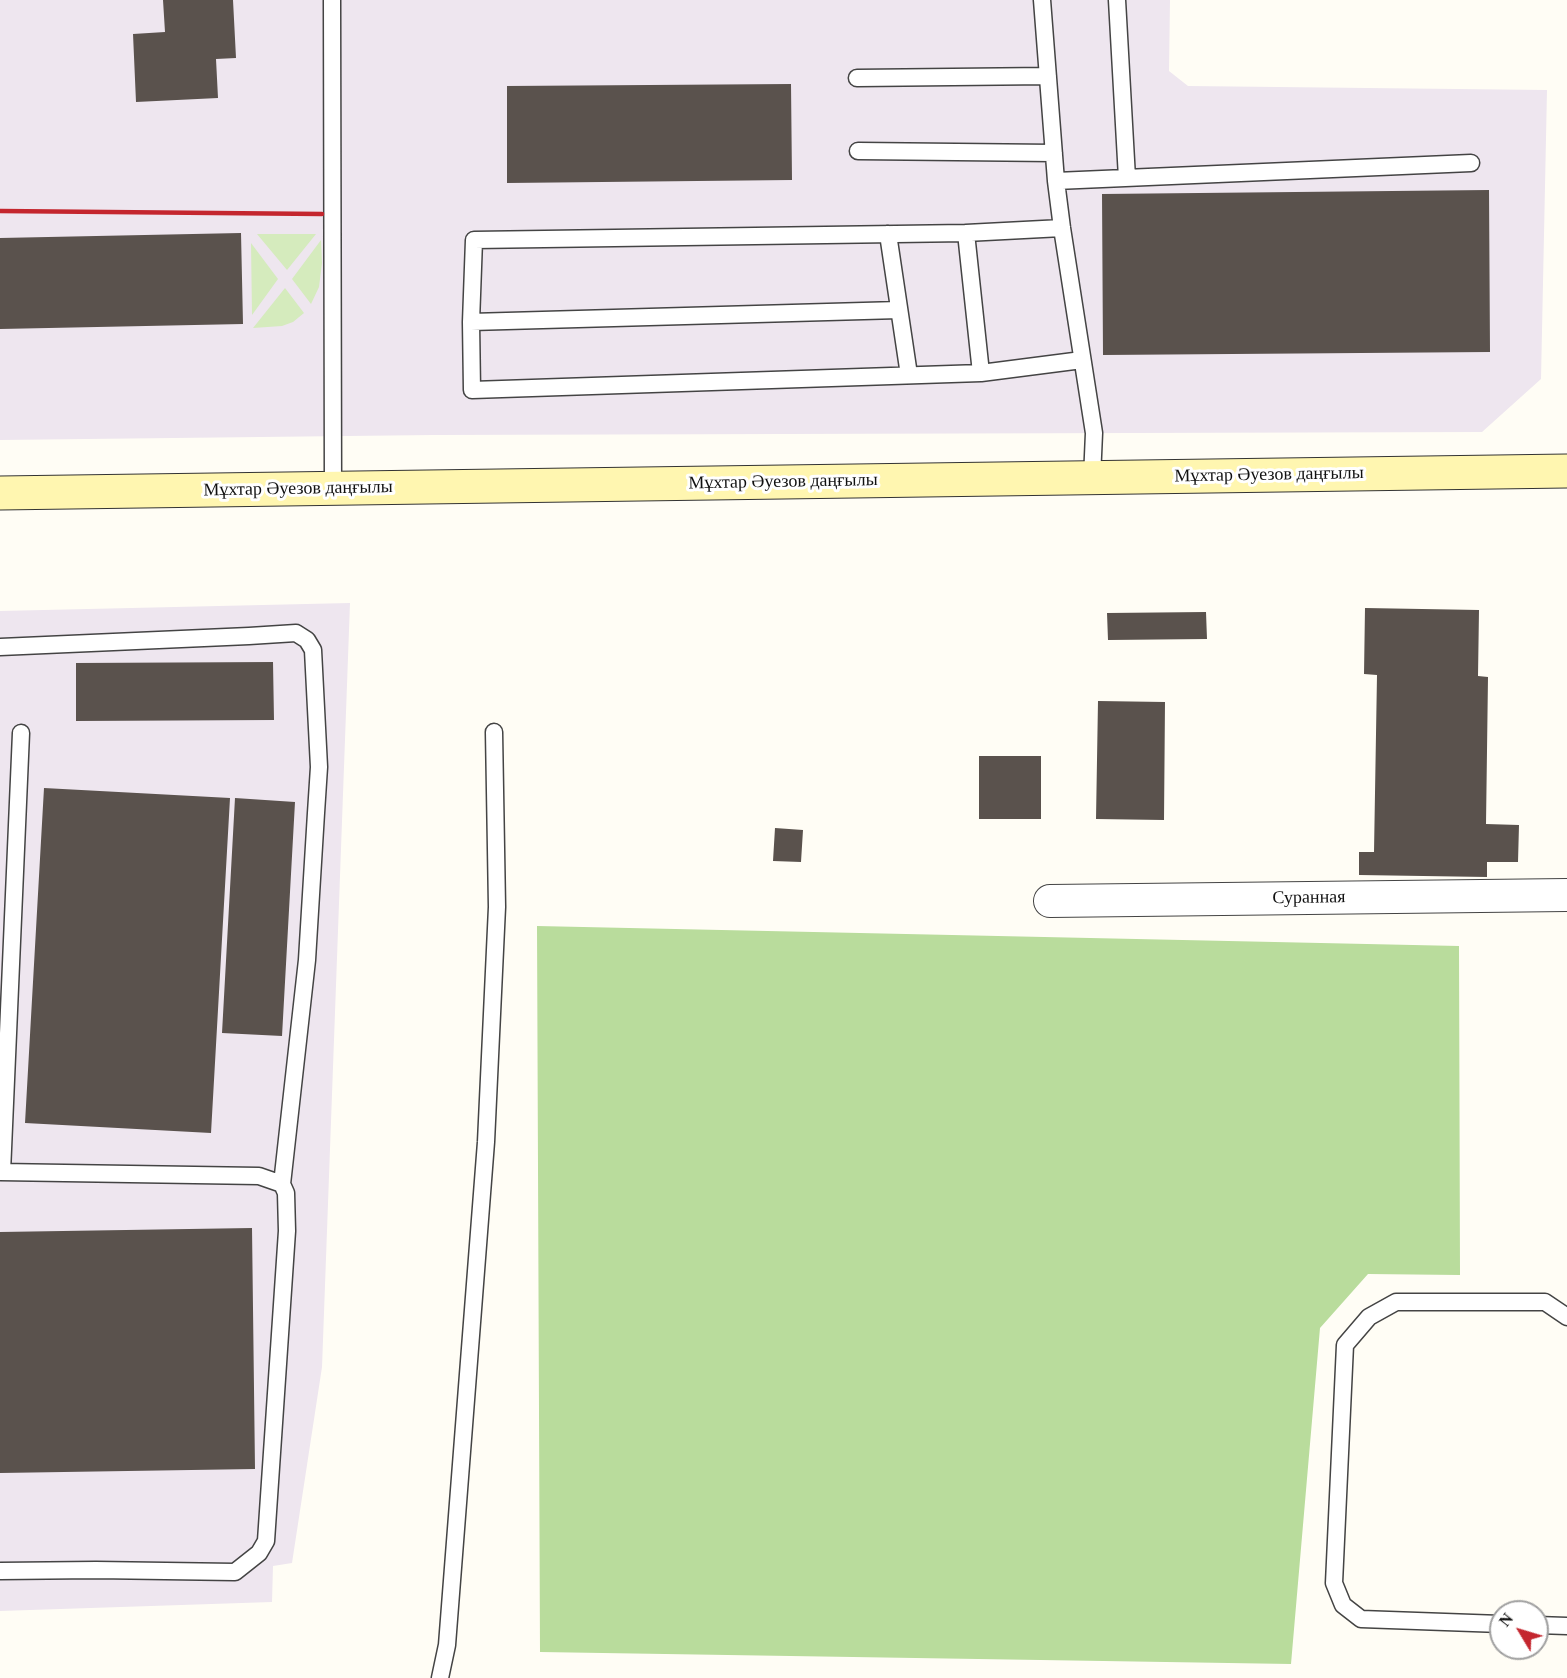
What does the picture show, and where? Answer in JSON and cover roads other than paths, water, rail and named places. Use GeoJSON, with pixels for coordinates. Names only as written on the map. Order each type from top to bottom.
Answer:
{"type":"FeatureCollection","features":[{"type":"Feature","properties":{"kind":"main road","name":"Мұхтар Әуезов даңғылы"},"geometry":{"type":"LineString","coordinates":[[0,493],[1567,471]]}},
{"type":"Feature","properties":{"kind":"street","name":"Суранная"},"geometry":{"type":"LineString","coordinates":[[1050,901],[1567,895]]}},
{"type":"Feature","properties":{"kind":"lane"},"geometry":{"type":"LineString","coordinates":[[332,0],[333,488]]}},
{"type":"Feature","properties":{"kind":"lane"},"geometry":{"type":"LineString","coordinates":[[1042,0],[1056,181],[1094,434],[1092,478]]}},
{"type":"Feature","properties":{"kind":"lane"},"geometry":{"type":"LineString","coordinates":[[1117,0],[1127,178]]}},
{"type":"Feature","properties":{"kind":"lane"},"geometry":{"type":"LineString","coordinates":[[857,78],[1048,76]]}},
{"type":"Feature","properties":{"kind":"lane"},"geometry":{"type":"LineString","coordinates":[[858,151],[1054,153]]}},
{"type":"Feature","properties":{"kind":"lane"},"geometry":{"type":"LineString","coordinates":[[1056,181],[1472,163]]}},
{"type":"Feature","properties":{"kind":"lane"},"geometry":{"type":"LineString","coordinates":[[1062,228],[966,234],[474,240],[471,322],[472,390],[981,373],[1082,360]]}},
{"type":"Feature","properties":{"kind":"lane"},"geometry":{"type":"LineString","coordinates":[[888,234],[909,375]]}},
{"type":"Feature","properties":{"kind":"lane"},"geometry":{"type":"LineString","coordinates":[[966,234],[981,373]]}},
{"type":"Feature","properties":{"kind":"lane"},"geometry":{"type":"LineString","coordinates":[[471,322],[899,310]]}},
{"type":"Feature","properties":{"kind":"lane"},"geometry":{"type":"LineString","coordinates":[[0,647],[296,633],[307,640],[313,650],[319,767],[307,960],[282,1184],[286,1192],[287,1231],[266,1541],[259,1553],[235,1572],[96,1570],[0,1572]]}},
{"type":"Feature","properties":{"kind":"lane"},"geometry":{"type":"LineString","coordinates":[[440,1678],[447,1645],[486,1142],[497,907],[494,732]]}},
{"type":"Feature","properties":{"kind":"lane"},"geometry":{"type":"LineString","coordinates":[[21,733],[1,1172],[259,1176],[282,1184]]}},
{"type":"Feature","properties":{"kind":"lane"},"geometry":{"type":"LineString","coordinates":[[1489,1624],[1361,1619],[1343,1605],[1334,1583],[1345,1345],[1369,1317],[1396,1302],[1545,1302],[1567,1317]]}},
{"type":"Feature","properties":{"kind":"lane"},"geometry":{"type":"LineString","coordinates":[[1549,1625],[1567,1626]]}},
{"type":"Feature","properties":{"kind":"railway"},"geometry":{"type":"LineString","coordinates":[[0,211],[322,214]]}}]}
